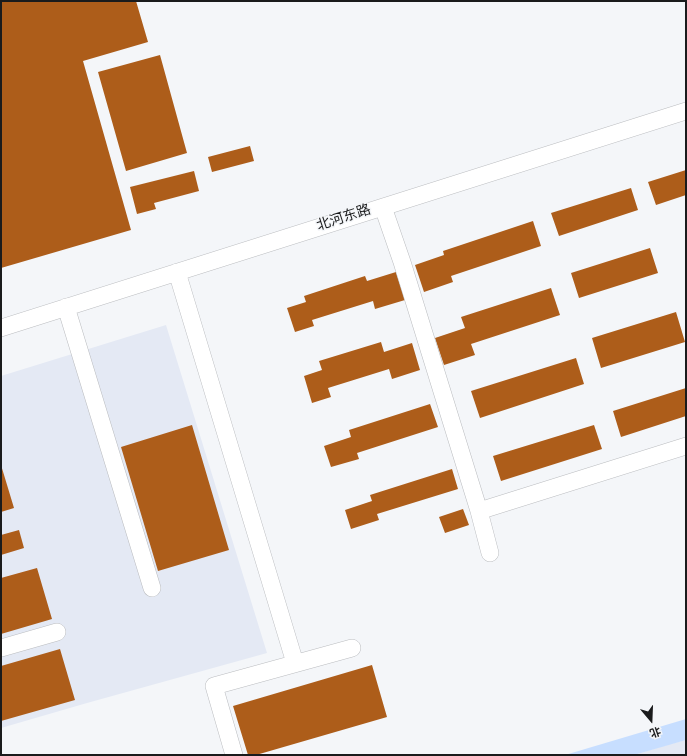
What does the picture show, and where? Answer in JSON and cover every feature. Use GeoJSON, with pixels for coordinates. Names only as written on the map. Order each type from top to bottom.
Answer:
{"type":"FeatureCollection","features":[{"type":"Feature","properties":{"kind":"street","name":"北河东路"},"geometry":{"type":"LineString","coordinates":[[1,328],[686,111]]}},
{"type":"Feature","properties":{"kind":"street"},"geometry":{"type":"LineString","coordinates":[[383,207],[479,511],[490,553]]}},
{"type":"Feature","properties":{"kind":"street"},"geometry":{"type":"LineString","coordinates":[[177,272],[295,663]]}},
{"type":"Feature","properties":{"kind":"street"},"geometry":{"type":"LineString","coordinates":[[66,307],[152,588]]}},
{"type":"Feature","properties":{"kind":"street"},"geometry":{"type":"LineString","coordinates":[[479,511],[686,446]]}},
{"type":"Feature","properties":{"kind":"street"},"geometry":{"type":"LineString","coordinates":[[1,648],[57,632]]}},
{"type":"Feature","properties":{"kind":"street"},"geometry":{"type":"LineString","coordinates":[[234,755],[214,686],[352,648]]}},
{"type":"Feature","properties":{"kind":"shaded area"},"geometry":{"type":"Polygon","coordinates":[[[166,325],[267,653],[1,728],[1,376],[166,325]]]}},
{"type":"Feature","properties":{"kind":"shaded area"},"geometry":{"type":"Polygon","coordinates":[[[686,740],[686,755],[634,755],[666,745],[686,740]]]}},
{"type":"Feature","properties":{"kind":"water"},"geometry":{"type":"Polygon","coordinates":[[[686,719],[686,740],[634,755],[565,755],[686,719]]]}},
{"type":"Feature","properties":{"kind":"building"},"geometry":{"type":"Polygon","coordinates":[[[1,1],[136,1],[148,42],[83,61],[131,230],[1,268],[1,1]]]}},
{"type":"Feature","properties":{"kind":"building"},"geometry":{"type":"Polygon","coordinates":[[[160,55],[187,153],[126,171],[98,72],[160,55]]]}},
{"type":"Feature","properties":{"kind":"building"},"geometry":{"type":"Polygon","coordinates":[[[250,146],[254,161],[212,172],[208,157],[250,146]]]}},
{"type":"Feature","properties":{"kind":"building"},"geometry":{"type":"Polygon","coordinates":[[[686,170],[686,195],[656,205],[648,182],[686,170]]]}},
{"type":"Feature","properties":{"kind":"building"},"geometry":{"type":"Polygon","coordinates":[[[194,171],[199,191],[154,203],[156,209],[137,214],[130,187],[194,171]]]}},
{"type":"Feature","properties":{"kind":"building"},"geometry":{"type":"Polygon","coordinates":[[[631,188],[638,210],[559,236],[551,213],[631,188]]]}},
{"type":"Feature","properties":{"kind":"building"},"geometry":{"type":"Polygon","coordinates":[[[533,221],[541,246],[451,276],[453,282],[424,292],[415,265],[444,255],[443,251],[533,221]]]}},
{"type":"Feature","properties":{"kind":"building"},"geometry":{"type":"Polygon","coordinates":[[[650,248],[658,273],[579,298],[571,273],[650,248]]]}},
{"type":"Feature","properties":{"kind":"building"},"geometry":{"type":"Polygon","coordinates":[[[396,272],[405,300],[375,309],[373,301],[312,320],[314,326],[295,332],[287,308],[306,302],[304,296],[365,276],[367,281],[396,272]]]}},
{"type":"Feature","properties":{"kind":"building"},"geometry":{"type":"Polygon","coordinates":[[[551,288],[560,315],[471,344],[475,355],[444,365],[435,338],[465,328],[461,317],[551,288]]]}},
{"type":"Feature","properties":{"kind":"building"},"geometry":{"type":"Polygon","coordinates":[[[676,312],[685,342],[601,368],[592,338],[676,312]]]}},
{"type":"Feature","properties":{"kind":"building"},"geometry":{"type":"Polygon","coordinates":[[[381,342],[384,352],[412,343],[420,370],[392,379],[389,369],[328,388],[331,397],[312,403],[304,376],[322,370],[319,361],[381,342]]]}},
{"type":"Feature","properties":{"kind":"building"},"geometry":{"type":"Polygon","coordinates":[[[576,358],[584,384],[480,418],[471,391],[576,358]]]}},
{"type":"Feature","properties":{"kind":"building"},"geometry":{"type":"Polygon","coordinates":[[[686,388],[686,416],[621,437],[613,411],[686,388]]]}},
{"type":"Feature","properties":{"kind":"building"},"geometry":{"type":"Polygon","coordinates":[[[430,404],[438,427],[357,453],[359,459],[331,467],[324,446],[351,437],[349,430],[430,404]]]}},
{"type":"Feature","properties":{"kind":"building"},"geometry":{"type":"Polygon","coordinates":[[[192,425],[229,550],[158,571],[121,447],[192,425]]]}},
{"type":"Feature","properties":{"kind":"building"},"geometry":{"type":"Polygon","coordinates":[[[594,425],[602,449],[501,481],[493,456],[594,425]]]}},
{"type":"Feature","properties":{"kind":"building"},"geometry":{"type":"Polygon","coordinates":[[[1,465],[14,508],[1,512],[1,465]]]}},
{"type":"Feature","properties":{"kind":"building"},"geometry":{"type":"Polygon","coordinates":[[[452,469],[458,489],[377,514],[379,520],[351,529],[345,510],[372,501],[370,495],[452,469]]]}},
{"type":"Feature","properties":{"kind":"building"},"geometry":{"type":"Polygon","coordinates":[[[463,509],[469,525],[445,533],[439,517],[463,509]]]}},
{"type":"Feature","properties":{"kind":"building"},"geometry":{"type":"Polygon","coordinates":[[[19,530],[24,548],[1,555],[1,535],[19,530]]]}},
{"type":"Feature","properties":{"kind":"building"},"geometry":{"type":"Polygon","coordinates":[[[37,568],[52,619],[1,634],[1,578],[37,568]]]}},
{"type":"Feature","properties":{"kind":"building"},"geometry":{"type":"Polygon","coordinates":[[[60,649],[75,700],[1,721],[1,666],[60,649]]]}},
{"type":"Feature","properties":{"kind":"building"},"geometry":{"type":"Polygon","coordinates":[[[372,665],[387,717],[256,755],[248,755],[233,706],[372,665]]]}}]}
